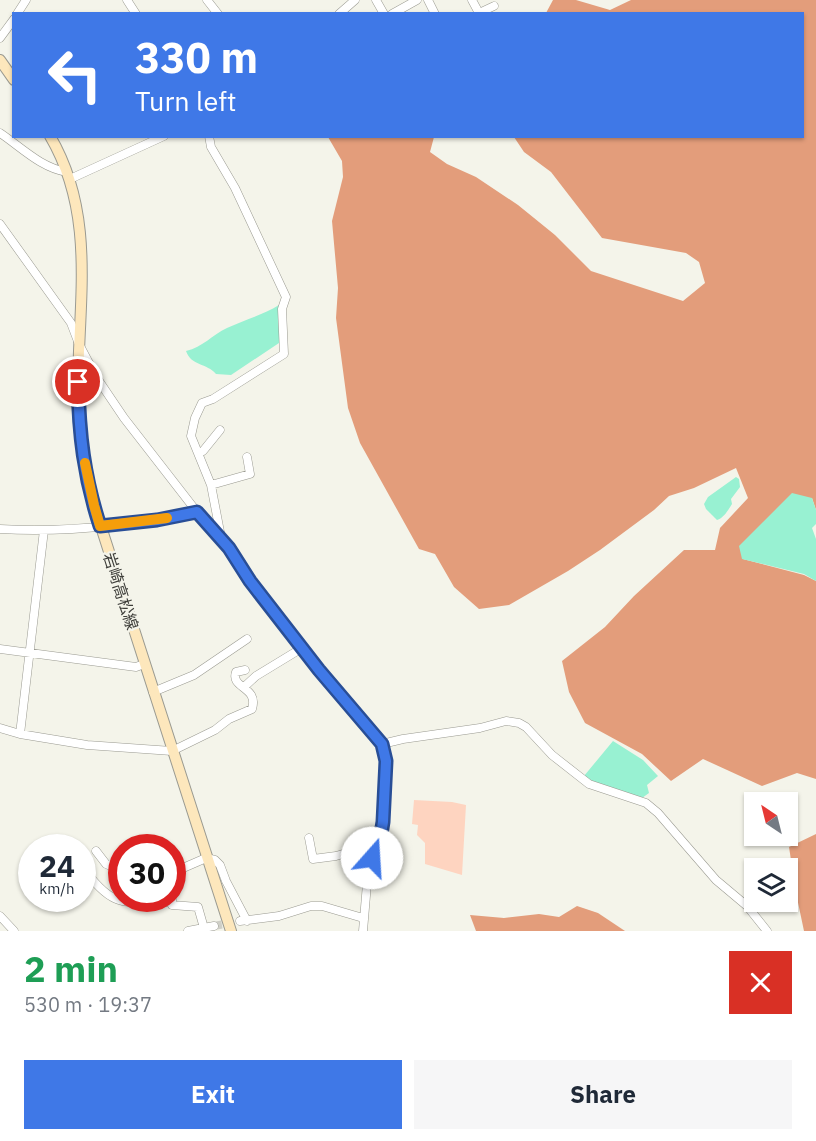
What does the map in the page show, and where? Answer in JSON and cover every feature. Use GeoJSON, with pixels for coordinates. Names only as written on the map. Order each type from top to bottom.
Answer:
{"type":"FeatureCollection","features":[{"type":"Feature","properties":{"kind":"main road"},"geometry":{"type":"LineString","coordinates":[[0,60],[12,77]]}},
{"type":"Feature","properties":{"kind":"main road","name":"岩崎高松線"},"geometry":{"type":"LineString","coordinates":[[52,138],[68,175],[78,210],[82,244],[79,424],[85,467],[100,526],[231,931]]}},
{"type":"Feature","properties":{"kind":"street"},"geometry":{"type":"LineString","coordinates":[[207,0],[216,12]]}},
{"type":"Feature","properties":{"kind":"street"},"geometry":{"type":"LineString","coordinates":[[341,12],[355,0]]}},
{"type":"Feature","properties":{"kind":"street"},"geometry":{"type":"LineString","coordinates":[[395,12],[416,0]]}},
{"type":"Feature","properties":{"kind":"street"},"geometry":{"type":"LineString","coordinates":[[480,12],[494,6]]}},
{"type":"Feature","properties":{"kind":"street"},"geometry":{"type":"LineString","coordinates":[[0,38],[12,22]]}},
{"type":"Feature","properties":{"kind":"street"},"geometry":{"type":"LineString","coordinates":[[0,133],[39,161],[68,175],[159,138]]}},
{"type":"Feature","properties":{"kind":"street"},"geometry":{"type":"LineString","coordinates":[[209,139],[211,147],[235,188],[286,297],[282,309],[284,354],[213,399],[202,403],[195,418],[191,436],[211,485],[221,538]]}},
{"type":"Feature","properties":{"kind":"street"},"geometry":{"type":"LineString","coordinates":[[0,224],[71,323],[79,344],[108,395],[197,512],[221,538],[250,581],[302,648],[382,744],[386,761],[386,781],[381,834],[368,872],[363,931]]}},
{"type":"Feature","properties":{"kind":"street"},"geometry":{"type":"LineString","coordinates":[[198,453],[203,451],[220,430]]}},
{"type":"Feature","properties":{"kind":"street"},"geometry":{"type":"LineString","coordinates":[[211,485],[250,474],[247,457]]}},
{"type":"Feature","properties":{"kind":"street"},"geometry":{"type":"LineString","coordinates":[[0,529],[44,530],[100,526],[157,520],[197,512]]}},
{"type":"Feature","properties":{"kind":"street"},"geometry":{"type":"LineString","coordinates":[[20,734],[44,530]]}},
{"type":"Feature","properties":{"kind":"street"},"geometry":{"type":"LineString","coordinates":[[153,692],[194,675],[247,639]]}},
{"type":"Feature","properties":{"kind":"street"},"geometry":{"type":"LineString","coordinates":[[244,687],[256,676],[302,648]]}},
{"type":"Feature","properties":{"kind":"street"},"geometry":{"type":"LineString","coordinates":[[0,649],[136,667],[144,664]]}},
{"type":"Feature","properties":{"kind":"street"},"geometry":{"type":"LineString","coordinates":[[0,728],[20,734],[87,745],[172,751],[215,730],[229,719],[252,709],[254,702],[252,695],[236,682],[234,677],[236,672],[245,670]]}},
{"type":"Feature","properties":{"kind":"street"},"geometry":{"type":"LineString","coordinates":[[382,744],[480,728],[506,721],[519,723],[526,727],[552,755],[590,784],[646,803],[663,819],[716,880],[747,906],[767,931]]}},
{"type":"Feature","properties":{"kind":"street"},"geometry":{"type":"LineString","coordinates":[[309,838],[313,859],[336,856],[377,844]]}},
{"type":"Feature","properties":{"kind":"street"},"geometry":{"type":"LineString","coordinates":[[96,850],[108,865]]}},
{"type":"Feature","properties":{"kind":"street"},"geometry":{"type":"LineString","coordinates":[[186,867],[206,858],[215,860],[220,866],[244,921],[279,916],[311,906],[322,906],[363,918]]}},
{"type":"Feature","properties":{"kind":"street"},"geometry":{"type":"LineString","coordinates":[[96,884],[108,894]]}},
{"type":"Feature","properties":{"kind":"street"},"geometry":{"type":"LineString","coordinates":[[186,906],[198,907],[204,928]]}},
{"type":"Feature","properties":{"kind":"street"},"geometry":{"type":"LineString","coordinates":[[0,916],[14,931]]}},
{"type":"Feature","properties":{"kind":"street"},"geometry":{"type":"LineString","coordinates":[[188,931],[214,926]]}},
{"type":"Feature","properties":{"kind":"shaded area"},"geometry":{"type":"Polygon","coordinates":[[[553,0],[576,0],[610,10],[631,0],[816,0],[816,510],[812,498],[743,559],[804,575],[816,581],[816,779],[797,773],[762,786],[703,759],[671,781],[642,754],[585,723],[569,692],[562,661],[605,627],[634,596],[684,550],[715,550],[720,528],[748,498],[736,468],[694,488],[669,496],[600,550],[509,605],[479,609],[454,587],[435,554],[419,549],[360,443],[348,408],[336,318],[338,288],[332,221],[343,177],[342,161],[329,138],[434,138],[430,152],[447,164],[476,177],[518,205],[555,235],[591,271],[683,301],[705,283],[699,262],[686,253],[602,238],[551,172],[524,152],[515,138],[804,138],[804,12],[547,12],[553,0]]]}},
{"type":"Feature","properties":{"kind":"shaded area"},"geometry":{"type":"Polygon","coordinates":[[[279,305],[279,343],[231,375],[216,374],[188,356],[186,351],[197,347],[233,325],[279,305]]]}},
{"type":"Feature","properties":{"kind":"shaded area"},"geometry":{"type":"Polygon","coordinates":[[[736,477],[739,479],[740,487],[731,499],[732,504],[722,518],[717,520],[704,504],[708,497],[736,477]]]}},
{"type":"Feature","properties":{"kind":"shaded area"},"geometry":{"type":"Polygon","coordinates":[[[792,493],[812,498],[816,510],[816,524],[812,528],[816,539],[816,581],[804,574],[742,559],[739,546],[792,493]]]}},
{"type":"Feature","properties":{"kind":"shaded area"},"geometry":{"type":"Polygon","coordinates":[[[613,741],[643,760],[658,776],[647,785],[649,793],[642,798],[594,783],[584,776],[613,741]]]}},
{"type":"Feature","properties":{"kind":"shaded area"},"geometry":{"type":"Polygon","coordinates":[[[414,800],[466,805],[462,875],[425,864],[425,843],[417,835],[418,825],[412,824],[414,800]]]}},
{"type":"Feature","properties":{"kind":"shaded area"},"geometry":{"type":"Polygon","coordinates":[[[816,834],[816,931],[804,931],[798,902],[798,858],[791,858],[789,847],[798,846],[798,843],[816,834]]]}},
{"type":"Feature","properties":{"kind":"shaded area"},"geometry":{"type":"Polygon","coordinates":[[[577,906],[598,913],[625,931],[476,931],[470,915],[504,918],[539,914],[559,917],[577,906]]]}},
{"type":"Feature","properties":{"kind":"tunnel"},"geometry":{"type":"LineString","coordinates":[[214,926],[240,921]]}},
{"type":"Feature","properties":{"kind":"slow traffic"},"geometry":{"type":"LineString","coordinates":[[85,463],[100,526],[167,518]]}},
{"type":"Feature","properties":{"kind":"route"},"geometry":{"type":"LineString","coordinates":[[78,382],[83,458],[100,526],[157,520],[197,512],[229,548],[250,581],[319,670],[382,744],[386,761],[383,822],[372,858]]}}]}
